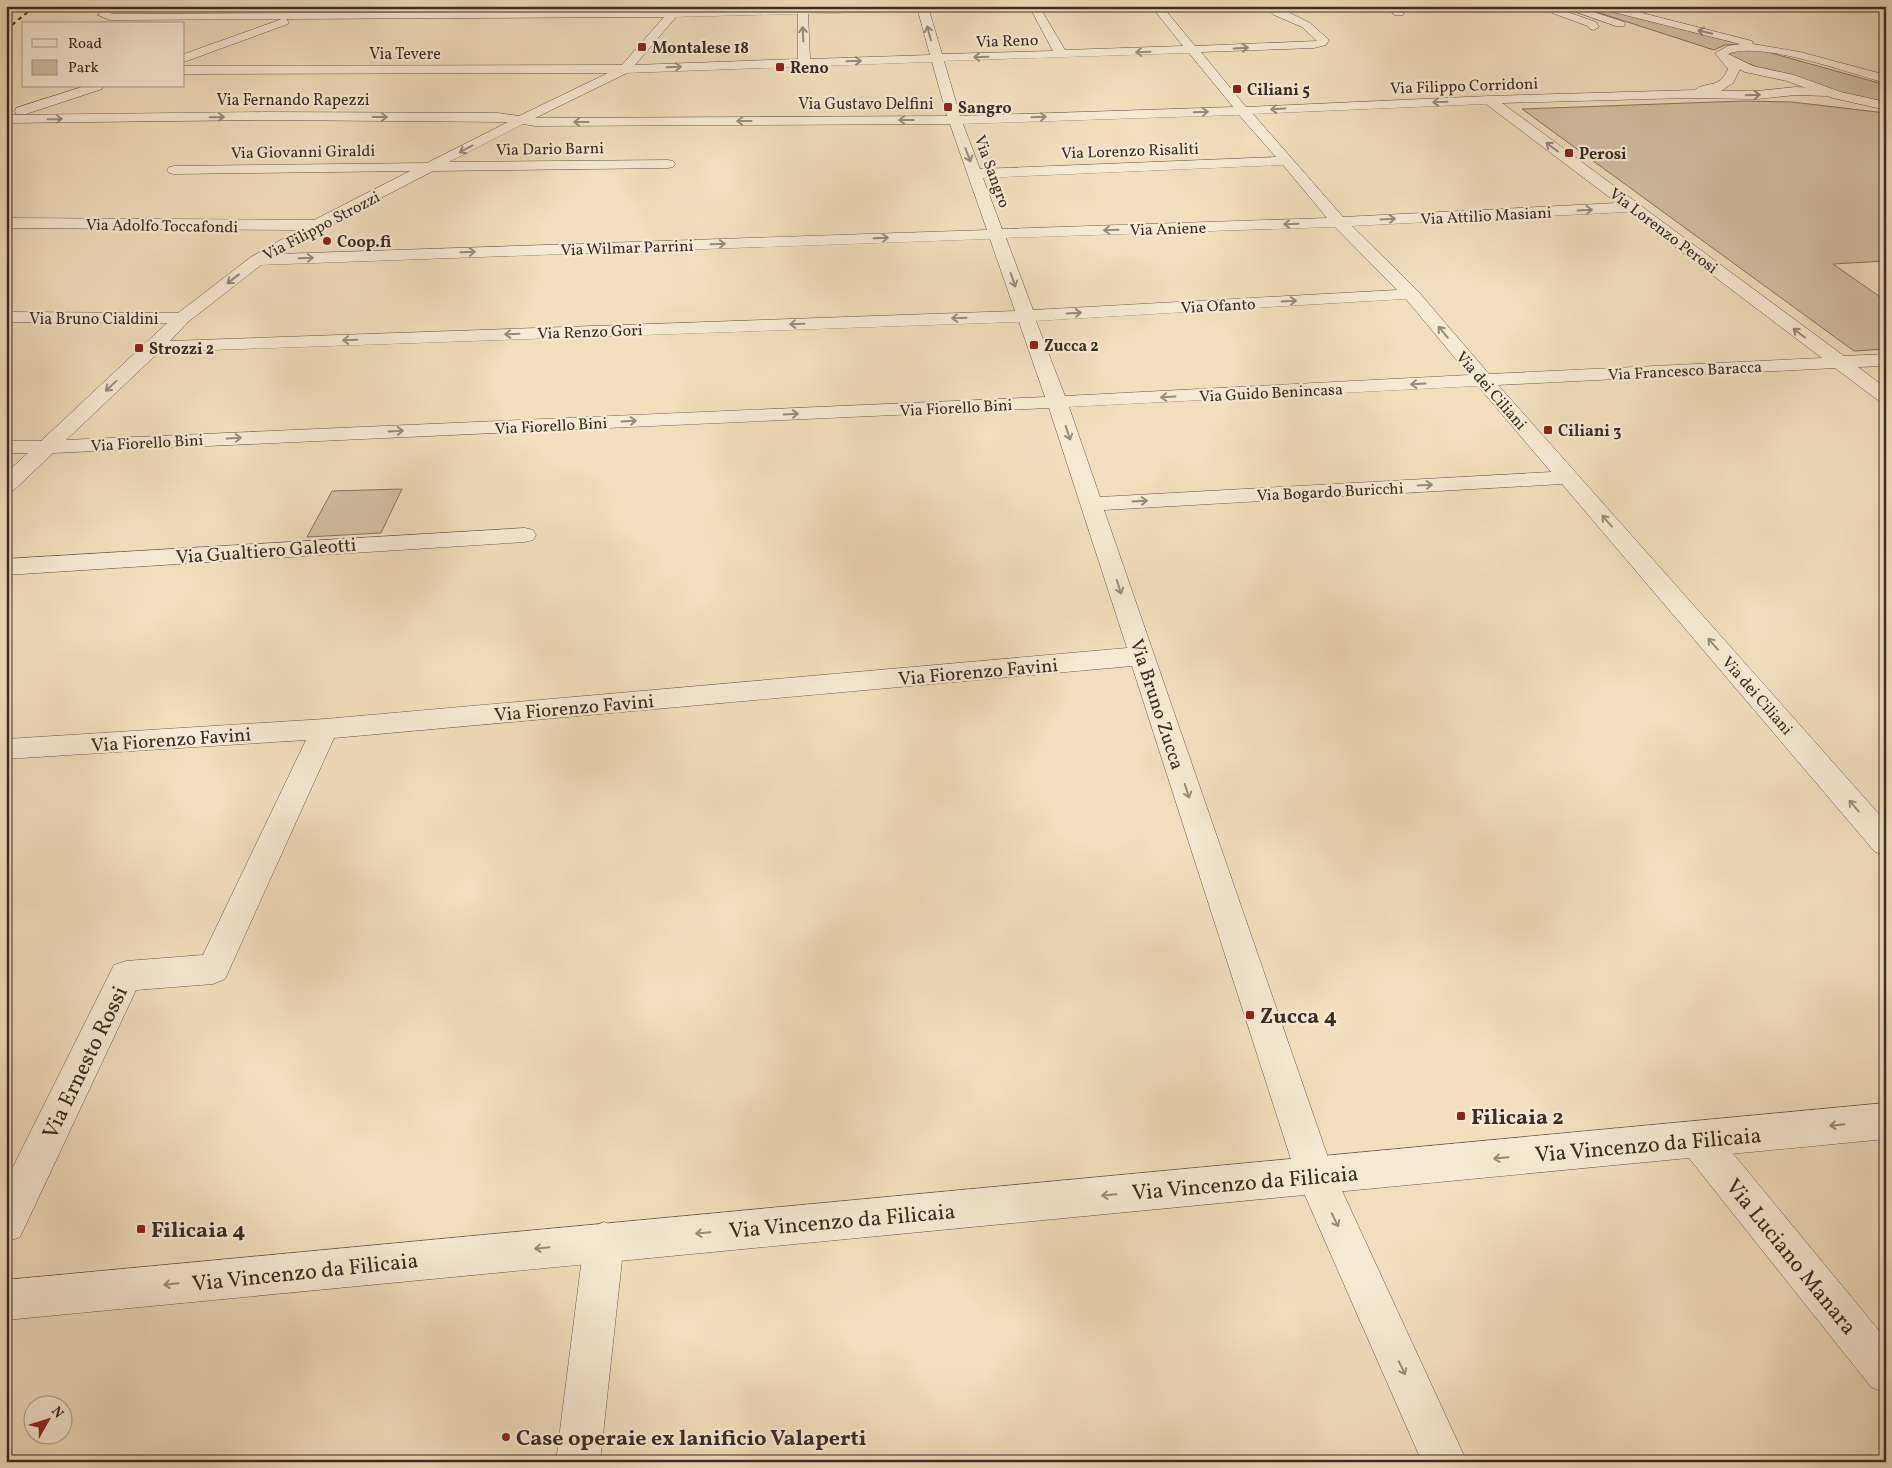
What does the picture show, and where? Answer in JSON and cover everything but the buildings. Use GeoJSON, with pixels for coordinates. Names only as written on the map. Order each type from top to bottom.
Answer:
{"type":"FeatureCollection","features":[{"type":"Feature","properties":{"kind":"street"},"geometry":{"type":"LineString","coordinates":[[114,6],[103,15],[109,17],[299,16],[976,6]]}},
{"type":"Feature","properties":{"kind":"street"},"geometry":{"type":"LineString","coordinates":[[185,58],[299,16],[314,6]]}},
{"type":"Feature","properties":{"kind":"street"},"geometry":{"type":"LineString","coordinates":[[1034,6],[1061,54]]}},
{"type":"Feature","properties":{"kind":"street","name":"Via dei Ciliani"},"geometry":{"type":"LineString","coordinates":[[1156,6],[1192,51],[1339,222],[1412,294],[1484,381],[1886,843]]}},
{"type":"Feature","properties":{"kind":"street","name":"Via Reno"},"geometry":{"type":"LineString","coordinates":[[625,69],[1192,51],[1314,45],[1322,43],[1323,40],[1306,25],[1278,13],[1269,6]]}},
{"type":"Feature","properties":{"kind":"street"},"geometry":{"type":"LineString","coordinates":[[1389,6],[1399,13]]}},
{"type":"Feature","properties":{"kind":"street"},"geometry":{"type":"LineString","coordinates":[[1601,6],[1886,79]]}},
{"type":"Feature","properties":{"kind":"street","name":"Via Sangro"},"geometry":{"type":"LineString","coordinates":[[922,7],[955,120],[997,234]]}},
{"type":"Feature","properties":{"kind":"street"},"geometry":{"type":"LineString","coordinates":[[803,8],[804,63]]}},
{"type":"Feature","properties":{"kind":"street"},"geometry":{"type":"LineString","coordinates":[[1560,9],[1592,24],[1594,27]]}},
{"type":"Feature","properties":{"kind":"street"},"geometry":{"type":"LineString","coordinates":[[1560,9],[1636,28]]}},
{"type":"Feature","properties":{"kind":"street"},"geometry":{"type":"LineString","coordinates":[[625,69],[677,10]]}},
{"type":"Feature","properties":{"kind":"street"},"geometry":{"type":"LineString","coordinates":[[1723,57],[1725,50],[1739,47],[1786,53]]}},
{"type":"Feature","properties":{"kind":"street"},"geometry":{"type":"LineString","coordinates":[[1706,50],[1750,69],[1793,79],[1826,92],[1886,106]]}},
{"type":"Feature","properties":{"kind":"street","name":"Via Filippo Corridoni"},"geometry":{"type":"LineString","coordinates":[[1687,94],[1712,90],[1729,82],[1734,69],[1723,57]]}},
{"type":"Feature","properties":{"kind":"street","name":"Via Tevere"},"geometry":{"type":"LineString","coordinates":[[185,70],[625,69]]}},
{"type":"Feature","properties":{"kind":"street","name":"Via Filippo Strozzi"},"geometry":{"type":"LineString","coordinates":[[6,485],[154,347],[182,318],[257,260],[318,225],[625,69]]}},
{"type":"Feature","properties":{"kind":"street"},"geometry":{"type":"LineString","coordinates":[[6,115],[92,88]]}},
{"type":"Feature","properties":{"kind":"street","name":"Via Filippo Corridoni"},"geometry":{"type":"LineString","coordinates":[[1242,110],[1489,100],[1687,94],[1746,95],[1796,91],[1826,92]]}},
{"type":"Feature","properties":{"kind":"street","name":"Via Lorenzo Perosi"},"geometry":{"type":"LineString","coordinates":[[1489,100],[1886,398]]}},
{"type":"Feature","properties":{"kind":"street","name":"Via Gustavo Delfini"},"geometry":{"type":"LineString","coordinates":[[522,120],[955,120],[1242,110]]}},
{"type":"Feature","properties":{"kind":"street","name":"Via Fernando Rapezzi"},"geometry":{"type":"LineString","coordinates":[[6,119],[286,116],[498,117],[522,120]]}},
{"type":"Feature","properties":{"kind":"street","name":"Via Lorenzo Risaliti"},"geometry":{"type":"LineString","coordinates":[[975,174],[1286,161]]}},
{"type":"Feature","properties":{"kind":"street","name":"Via Dario Barni"},"geometry":{"type":"LineString","coordinates":[[432,167],[668,164]]}},
{"type":"Feature","properties":{"kind":"street","name":"Via Giovanni Giraldi"},"geometry":{"type":"LineString","coordinates":[[174,170],[432,167]]}},
{"type":"Feature","properties":{"kind":"street","name":"Via Attilio Masiani"},"geometry":{"type":"LineString","coordinates":[[1339,222],[1634,207]]}},
{"type":"Feature","properties":{"kind":"street","name":"Via Aniene"},"geometry":{"type":"LineString","coordinates":[[997,234],[1339,222]]}},
{"type":"Feature","properties":{"kind":"street","name":"Via Adolfo Toccafondi"},"geometry":{"type":"LineString","coordinates":[[6,223],[318,225]]}},
{"type":"Feature","properties":{"kind":"street","name":"Via Wilmar Parrini"},"geometry":{"type":"LineString","coordinates":[[257,260],[997,234]]}},
{"type":"Feature","properties":{"kind":"street","name":"Via Bruno Zucca"},"geometry":{"type":"LineString","coordinates":[[997,234],[1025,316],[1058,402],[1314,1176],[1445,1462]]}},
{"type":"Feature","properties":{"kind":"street","name":"Via Ofanto"},"geometry":{"type":"LineString","coordinates":[[1025,316],[1412,294]]}},
{"type":"Feature","properties":{"kind":"street","name":"Via Renzo Gori"},"geometry":{"type":"LineString","coordinates":[[154,347],[1025,316]]}},
{"type":"Feature","properties":{"kind":"street","name":"Via Bruno Cialdini"},"geometry":{"type":"LineString","coordinates":[[6,317],[182,318]]}},
{"type":"Feature","properties":{"kind":"street","name":"Via Francesco Baracca"},"geometry":{"type":"LineString","coordinates":[[1484,381],[1886,360]]}},
{"type":"Feature","properties":{"kind":"street","name":"Via Guido Benincasa"},"geometry":{"type":"LineString","coordinates":[[1058,402],[1484,381]]}},
{"type":"Feature","properties":{"kind":"street","name":"Via Fiorello Bini"},"geometry":{"type":"LineString","coordinates":[[6,447],[45,447],[1058,402]]}},
{"type":"Feature","properties":{"kind":"street","name":"Via Bogardo Buricchi"},"geometry":{"type":"LineString","coordinates":[[1092,504],[1569,477]]}},
{"type":"Feature","properties":{"kind":"street","name":"Via Gualtiero Galeotti"},"geometry":{"type":"LineString","coordinates":[[6,567],[525,536]]}},
{"type":"Feature","properties":{"kind":"street","name":"Via Fiorenzo Favini"},"geometry":{"type":"LineString","coordinates":[[6,749],[325,729],[1142,656]]}},
{"type":"Feature","properties":{"kind":"street","name":"Via Ernesto Rossi"},"geometry":{"type":"LineString","coordinates":[[6,1223],[126,976],[214,968],[325,729]]}},
{"type":"Feature","properties":{"kind":"street","name":"Via Vincenzo da Filicaia"},"geometry":{"type":"LineString","coordinates":[[6,1300],[1698,1140],[1886,1120]]}},
{"type":"Feature","properties":{"kind":"street","name":"Via Luciano Manara"},"geometry":{"type":"LineString","coordinates":[[1698,1140],[1886,1372]]}},
{"type":"Feature","properties":{"kind":"street"},"geometry":{"type":"LineString","coordinates":[[578,1462],[604,1242]]}},
{"type":"Feature","properties":{"kind":"green space"},"geometry":{"type":"Polygon","coordinates":[[[1578,6],[1592,6],[1744,44],[1725,45],[1714,50],[1578,6]]]}},
{"type":"Feature","properties":{"kind":"green space"},"geometry":{"type":"Polygon","coordinates":[[[1741,49],[1764,51],[1886,85],[1886,104],[1805,84],[1766,71],[1728,55],[1741,49]]]}},
{"type":"Feature","properties":{"kind":"green space"},"geometry":{"type":"Polygon","coordinates":[[[1743,101],[1792,102],[1886,113],[1886,261],[1833,264],[1886,301],[1886,349],[1854,351],[1522,109],[1743,101]]]}},
{"type":"Feature","properties":{"kind":"green space"},"geometry":{"type":"Polygon","coordinates":[[[402,489],[381,533],[307,537],[332,491],[402,489]]]}},
{"type":"Feature","properties":{"kind":"railway"},"geometry":{"type":"LineString","coordinates":[[6,30],[35,6]]}},
{"type":"Feature","properties":{"kind":"place","name":"Montalese 18"},"geometry":{"type":"Point","coordinates":[642,47]}},
{"type":"Feature","properties":{"kind":"place","name":"Reno"},"geometry":{"type":"Point","coordinates":[780,67]}},
{"type":"Feature","properties":{"kind":"place","name":"Ciliani 5"},"geometry":{"type":"Point","coordinates":[1237,89]}},
{"type":"Feature","properties":{"kind":"place","name":"Sangro"},"geometry":{"type":"Point","coordinates":[948,107]}},
{"type":"Feature","properties":{"kind":"place","name":"Perosi"},"geometry":{"type":"Point","coordinates":[1569,153]}},
{"type":"Feature","properties":{"kind":"place","name":"Coop.fi"},"geometry":{"type":"Point","coordinates":[327,241]}},
{"type":"Feature","properties":{"kind":"place","name":"Zucca 2"},"geometry":{"type":"Point","coordinates":[1034,345]}},
{"type":"Feature","properties":{"kind":"place","name":"Strozzi 2"},"geometry":{"type":"Point","coordinates":[139,348]}},
{"type":"Feature","properties":{"kind":"place","name":"Ciliani 3"},"geometry":{"type":"Point","coordinates":[1548,430]}},
{"type":"Feature","properties":{"kind":"place","name":"Zucca 4"},"geometry":{"type":"Point","coordinates":[1250,1015]}},
{"type":"Feature","properties":{"kind":"place","name":"Filicaia 2"},"geometry":{"type":"Point","coordinates":[1461,1116]}},
{"type":"Feature","properties":{"kind":"place","name":"Filicaia 4"},"geometry":{"type":"Point","coordinates":[141,1229]}},
{"type":"Feature","properties":{"kind":"place","name":"Case operaie ex lanificio Valaperti"},"geometry":{"type":"Point","coordinates":[506,1437]}}]}
